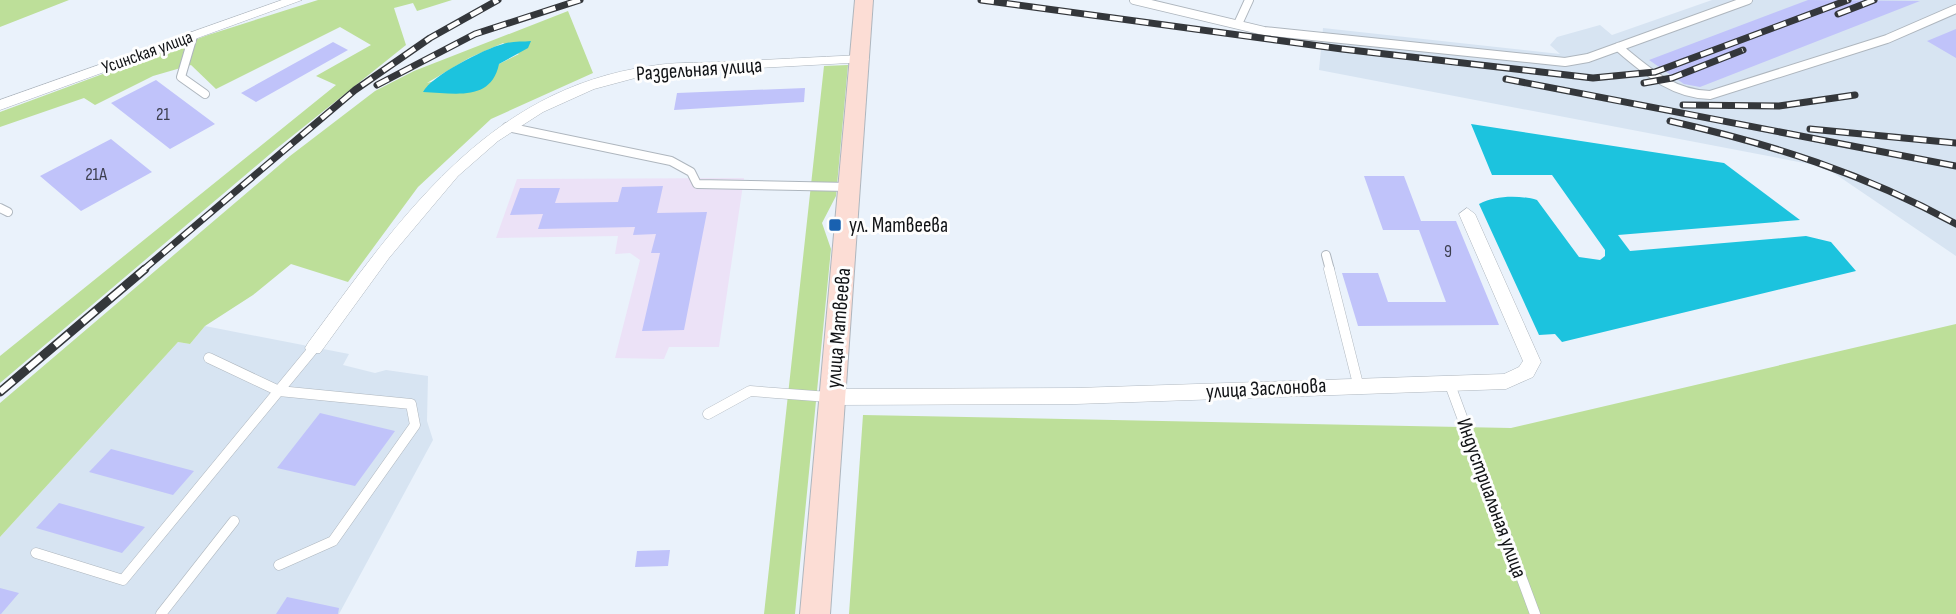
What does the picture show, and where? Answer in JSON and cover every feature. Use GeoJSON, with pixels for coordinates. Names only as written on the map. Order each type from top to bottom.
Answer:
{"type":"FeatureCollection","features":[{"type":"Feature","properties":{"kind":"street","name":"Усинская улица"},"geometry":{"type":"LineString","coordinates":[[0,106],[295,0]]}},
{"type":"Feature","properties":{"kind":"street","name":"улица Матвеева"},"geometry":{"type":"LineString","coordinates":[[815,614],[831,397],[862,59],[864,0]]}},
{"type":"Feature","properties":{"kind":"street","name":"Раздельная улица"},"geometry":{"type":"LineString","coordinates":[[314,348],[424,199],[464,159],[506,127],[564,95],[618,76],[684,68],[862,59]]}},
{"type":"Feature","properties":{"kind":"street","name":"улица Заслонова"},"geometry":{"type":"LineString","coordinates":[[831,397],[1076,397],[1358,384],[1506,381],[1526,372],[1532,362],[1468,214]]}},
{"type":"Feature","properties":{"kind":"lane"},"geometry":{"type":"LineString","coordinates":[[1134,0],[1292,35],[1552,62],[1576,61],[1748,0]]}},
{"type":"Feature","properties":{"kind":"lane"},"geometry":{"type":"LineString","coordinates":[[1238,24],[1249,0]]}},
{"type":"Feature","properties":{"kind":"lane"},"geometry":{"type":"LineString","coordinates":[[1618,47],[1670,87],[1690,94],[1710,95],[1887,39],[1956,9]]}},
{"type":"Feature","properties":{"kind":"lane"},"geometry":{"type":"LineString","coordinates":[[192,36],[181,77],[205,94]]}},
{"type":"Feature","properties":{"kind":"lane"},"geometry":{"type":"LineString","coordinates":[[506,127],[671,161],[691,172],[696,184],[851,187]]}},
{"type":"Feature","properties":{"kind":"lane"},"geometry":{"type":"LineString","coordinates":[[1326,255],[1358,384]]}},
{"type":"Feature","properties":{"kind":"lane"},"geometry":{"type":"LineString","coordinates":[[36,553],[123,580],[314,348]]}},
{"type":"Feature","properties":{"kind":"lane"},"geometry":{"type":"LineString","coordinates":[[209,358],[279,391],[411,404],[415,425],[333,541],[279,565]]}},
{"type":"Feature","properties":{"kind":"lane","name":"Индустриальная улица"},"geometry":{"type":"LineString","coordinates":[[1449,382],[1535,614]]}},
{"type":"Feature","properties":{"kind":"lane"},"geometry":{"type":"LineString","coordinates":[[708,414],[750,391],[831,397]]}},
{"type":"Feature","properties":{"kind":"lane"},"geometry":{"type":"LineString","coordinates":[[161,614],[234,521]]}},
{"type":"Feature","properties":{"kind":"shaded area"},"geometry":{"type":"Polygon","coordinates":[[[1712,0],[1956,0],[1956,256],[1825,167],[1319,70],[1323,28],[1560,54],[1550,45],[1557,37],[1600,25],[1612,35],[1712,0]]]}},
{"type":"Feature","properties":{"kind":"shaded area"},"geometry":{"type":"Polygon","coordinates":[[[744,178],[719,347],[669,347],[664,359],[615,358],[640,260],[630,253],[615,254],[618,236],[496,238],[517,179],[744,178]]]}},
{"type":"Feature","properties":{"kind":"shaded area"},"geometry":{"type":"Polygon","coordinates":[[[205,326],[349,354],[343,365],[375,373],[386,370],[428,376],[427,421],[433,440],[339,614],[0,614],[0,537],[178,342],[190,344],[205,326]]]}},
{"type":"Feature","properties":{"kind":"green space"},"geometry":{"type":"Polygon","coordinates":[[[0,0],[69,0],[0,27],[0,0]]]}},
{"type":"Feature","properties":{"kind":"green space"},"geometry":{"type":"Polygon","coordinates":[[[318,0],[452,0],[417,11],[413,3],[394,8],[406,45],[276,149],[0,383],[0,356],[336,85],[316,76],[371,45],[340,27],[216,89],[191,65],[153,76],[95,105],[84,98],[0,127],[0,112],[208,35],[318,0]]]}},
{"type":"Feature","properties":{"kind":"green space"},"geometry":{"type":"Polygon","coordinates":[[[568,11],[593,73],[491,119],[418,187],[348,282],[291,264],[253,295],[205,326],[190,344],[178,342],[0,537],[0,403],[290,156],[375,91],[414,71],[568,11]],[[503,43],[469,58],[427,83],[499,64],[519,54],[503,43]]]}},
{"type":"Feature","properties":{"kind":"green space"},"geometry":{"type":"Polygon","coordinates":[[[848,65],[836,196],[822,223],[831,249],[795,614],[764,614],[824,66],[848,65]]]}},
{"type":"Feature","properties":{"kind":"green space"},"geometry":{"type":"Polygon","coordinates":[[[1956,324],[1956,614],[849,614],[863,415],[1511,428],[1956,324]]]}},
{"type":"Feature","properties":{"kind":"water"},"geometry":{"type":"Polygon","coordinates":[[[531,41],[528,48],[499,64],[495,76],[480,90],[459,94],[423,92],[436,78],[484,51],[506,43],[531,41]]]}},
{"type":"Feature","properties":{"kind":"water"},"geometry":{"type":"Polygon","coordinates":[[[1471,124],[1724,163],[1800,220],[1618,235],[1630,251],[1806,236],[1831,242],[1856,271],[1562,342],[1555,334],[1539,335],[1479,204],[1508,197],[1537,200],[1579,257],[1600,260],[1605,256],[1605,250],[1552,175],[1492,175],[1471,124]]]}},
{"type":"Feature","properties":{"kind":"building"},"geometry":{"type":"Polygon","coordinates":[[[1808,0],[1920,1],[1700,87],[1684,84],[1649,60],[1808,0]]]}},
{"type":"Feature","properties":{"kind":"building"},"geometry":{"type":"Polygon","coordinates":[[[1956,29],[1956,58],[1927,41],[1956,29]]]}},
{"type":"Feature","properties":{"kind":"building"},"geometry":{"type":"Polygon","coordinates":[[[333,42],[348,50],[256,102],[241,93],[333,42]]]}},
{"type":"Feature","properties":{"kind":"building"},"geometry":{"type":"Polygon","coordinates":[[[156,80],[215,124],[170,149],[111,103],[156,80]]]}},
{"type":"Feature","properties":{"kind":"building"},"geometry":{"type":"Polygon","coordinates":[[[805,88],[804,102],[674,110],[677,93],[805,88]]]}},
{"type":"Feature","properties":{"kind":"building"},"geometry":{"type":"Polygon","coordinates":[[[111,139],[152,172],[81,211],[40,176],[111,139]]]}},
{"type":"Feature","properties":{"kind":"building"},"geometry":{"type":"Polygon","coordinates":[[[1364,176],[1404,176],[1421,221],[1456,221],[1499,325],[1358,326],[1342,273],[1378,273],[1388,302],[1446,302],[1419,230],[1383,230],[1364,176]]]}},
{"type":"Feature","properties":{"kind":"building"},"geometry":{"type":"Polygon","coordinates":[[[663,186],[657,213],[707,212],[684,330],[642,331],[660,253],[651,253],[656,234],[633,235],[635,227],[538,229],[543,214],[510,215],[520,188],[560,188],[555,203],[618,202],[622,187],[663,186]]]}},
{"type":"Feature","properties":{"kind":"building"},"geometry":{"type":"Polygon","coordinates":[[[320,413],[395,431],[355,486],[277,468],[320,413]]]}},
{"type":"Feature","properties":{"kind":"building"},"geometry":{"type":"Polygon","coordinates":[[[111,449],[194,471],[173,495],[89,472],[111,449]]]}},
{"type":"Feature","properties":{"kind":"building"},"geometry":{"type":"Polygon","coordinates":[[[59,503],[145,527],[122,553],[36,528],[59,503]]]}},
{"type":"Feature","properties":{"kind":"building"},"geometry":{"type":"Polygon","coordinates":[[[670,550],[668,566],[635,567],[637,551],[670,550]]]}},
{"type":"Feature","properties":{"kind":"building"},"geometry":{"type":"Polygon","coordinates":[[[0,588],[19,593],[1,614],[0,614],[0,588]]]}},
{"type":"Feature","properties":{"kind":"building"},"geometry":{"type":"Polygon","coordinates":[[[287,597],[339,608],[338,614],[276,614],[287,597]]]}},
{"type":"Feature","properties":{"kind":"railway"},"geometry":{"type":"LineString","coordinates":[[143,270],[355,90],[430,38],[498,0]]}},
{"type":"Feature","properties":{"kind":"railway"},"geometry":{"type":"LineString","coordinates":[[377,85],[475,34],[580,0]]}},
{"type":"Feature","properties":{"kind":"railway"},"geometry":{"type":"LineString","coordinates":[[981,0],[1342,49],[1593,78],[1655,72],[1848,0]]}},
{"type":"Feature","properties":{"kind":"railway"},"geometry":{"type":"LineString","coordinates":[[1838,14],[1874,0]]}},
{"type":"Feature","properties":{"kind":"railway"},"geometry":{"type":"LineString","coordinates":[[1644,83],[1672,78],[1743,50]]}},
{"type":"Feature","properties":{"kind":"railway"},"geometry":{"type":"LineString","coordinates":[[1506,79],[1956,166]]}},
{"type":"Feature","properties":{"kind":"railway"},"geometry":{"type":"LineString","coordinates":[[1683,105],[1779,106],[1855,95]]}},
{"type":"Feature","properties":{"kind":"railway"},"geometry":{"type":"LineString","coordinates":[[1670,121],[1817,162],[1887,190],[1956,224]]}},
{"type":"Feature","properties":{"kind":"railway"},"geometry":{"type":"LineString","coordinates":[[1810,129],[1956,143]]}},
{"type":"Feature","properties":{"kind":"railway"},"geometry":{"type":"LineString","coordinates":[[0,392],[145,269]]}},
{"type":"Feature","properties":{"kind":"place","name":"ул. Матвеева"},"geometry":{"type":"Point","coordinates":[835,225]}}]}
